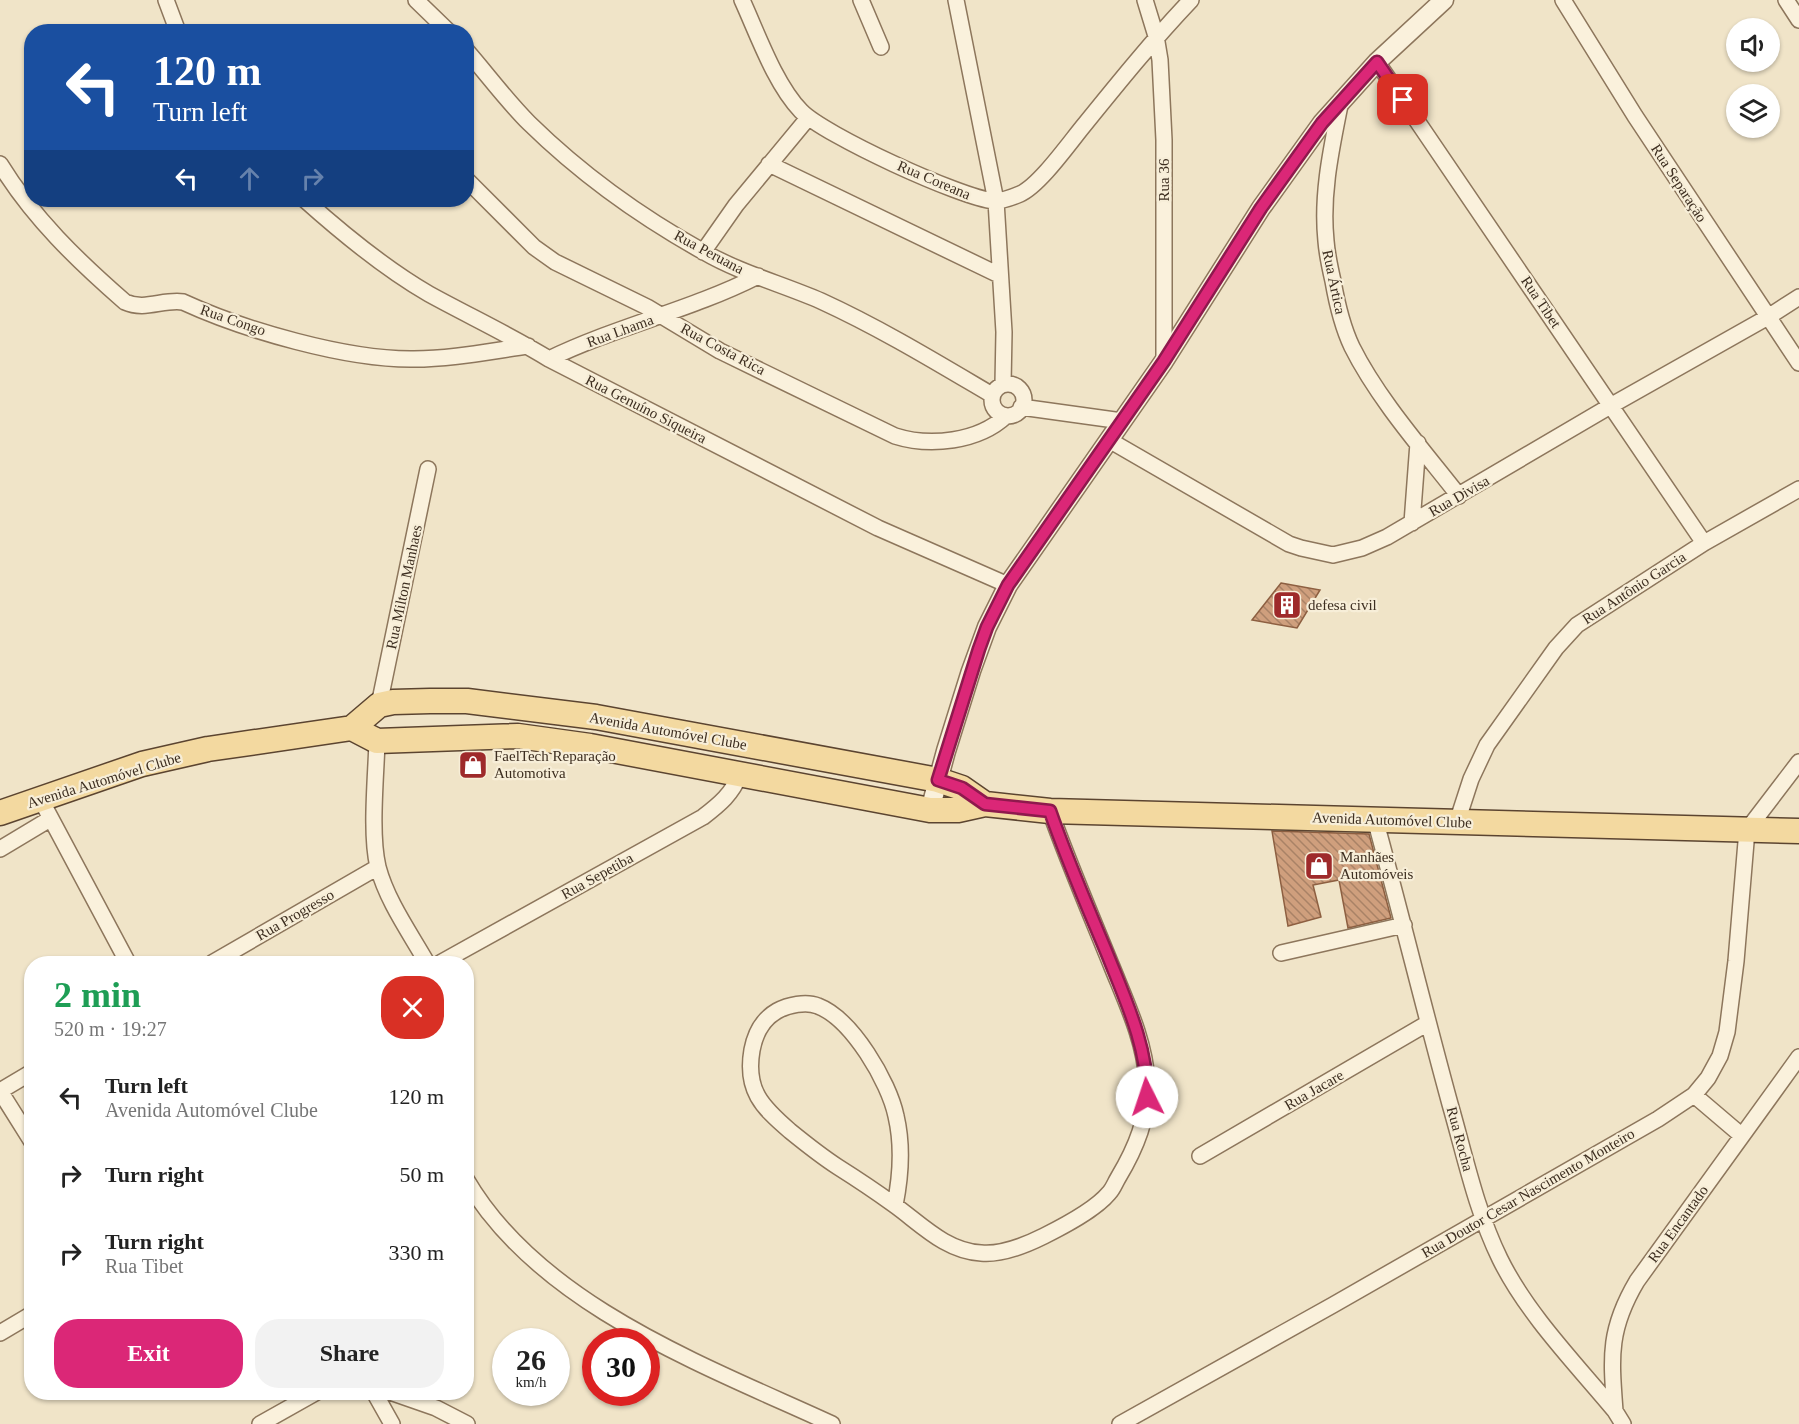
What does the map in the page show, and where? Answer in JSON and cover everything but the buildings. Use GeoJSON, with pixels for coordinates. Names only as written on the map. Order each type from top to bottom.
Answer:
{"type":"FeatureCollection","features":[{"type":"Feature","properties":{"kind":"main road","name":"Avenida Automóvel Clube"},"geometry":{"type":"LineString","coordinates":[[379,705],[393,702],[467,701],[596,717],[938,780],[962,788],[985,804]]}},
{"type":"Feature","properties":{"kind":"main road"},"geometry":{"type":"LineString","coordinates":[[352,728],[379,705]]}},
{"type":"Feature","properties":{"kind":"main road"},"geometry":{"type":"LineString","coordinates":[[590,746],[596,717]]}},
{"type":"Feature","properties":{"kind":"main road","name":"Avenida Automóvel Clube"},"geometry":{"type":"LineString","coordinates":[[0,813],[45,809],[142,764],[186,754],[352,728],[377,741],[518,736],[590,746],[930,810],[958,810],[985,804],[1050,811],[1799,831]]}},
{"type":"Feature","properties":{"kind":"main road"},"geometry":{"type":"LineString","coordinates":[[740,774],[751,759],[768,748]]}},
{"type":"Feature","properties":{"kind":"street"},"geometry":{"type":"LineString","coordinates":[[166,0],[175,24]]}},
{"type":"Feature","properties":{"kind":"street"},"geometry":{"type":"LineString","coordinates":[[416,0],[441,24]]}},
{"type":"Feature","properties":{"kind":"street","name":"Rua Coreana"},"geometry":{"type":"LineString","coordinates":[[741,0],[786,93],[808,118],[847,140],[925,177],[975,197],[996,201]]}},
{"type":"Feature","properties":{"kind":"street"},"geometry":{"type":"LineString","coordinates":[[861,0],[881,47]]}},
{"type":"Feature","properties":{"kind":"street"},"geometry":{"type":"LineString","coordinates":[[956,0],[996,201],[1004,332],[994,408],[1006,416],[1015,414],[1021,408],[1023,399],[1020,390],[1012,385],[998,389]]}},
{"type":"Feature","properties":{"kind":"street","name":"Rua 36"},"geometry":{"type":"LineString","coordinates":[[1144,0],[1156,36],[1160,60],[1164,140],[1164,361]]}},
{"type":"Feature","properties":{"kind":"street"},"geometry":{"type":"LineString","coordinates":[[996,201],[1022,193],[1047,171],[1156,36],[1191,0]]}},
{"type":"Feature","properties":{"kind":"street"},"geometry":{"type":"LineString","coordinates":[[930,810],[983,638],[1008,585],[1164,361],[1261,208],[1341,100],[1377,62],[1444,0]]}},
{"type":"Feature","properties":{"kind":"street","name":"Rua Separação"},"geometry":{"type":"LineString","coordinates":[[1563,0],[1635,116],[1799,363]]}},
{"type":"Feature","properties":{"kind":"street"},"geometry":{"type":"LineString","coordinates":[[1786,0],[1799,20]]}},
{"type":"Feature","properties":{"kind":"street","name":"Rua Peruana"},"geometry":{"type":"LineString","coordinates":[[474,59],[528,122],[574,163],[639,212],[728,265],[794,289],[998,389]]}},
{"type":"Feature","properties":{"kind":"street","name":"Rua Tibet"},"geometry":{"type":"LineString","coordinates":[[1377,62],[1704,543]]}},
{"type":"Feature","properties":{"kind":"street","name":"Rua Ártica"},"geometry":{"type":"LineString","coordinates":[[1341,100],[1328,163],[1325,195],[1326,240],[1338,310],[1352,346],[1362,364],[1459,496]]}},
{"type":"Feature","properties":{"kind":"street"},"geometry":{"type":"LineString","coordinates":[[703,252],[736,205],[808,118]]}},
{"type":"Feature","properties":{"kind":"street","name":"Rua Congo"},"geometry":{"type":"LineString","coordinates":[[0,164],[24,199]]}},
{"type":"Feature","properties":{"kind":"street"},"geometry":{"type":"LineString","coordinates":[[769,164],[999,275]]}},
{"type":"Feature","properties":{"kind":"street","name":"Rua Costa Rica"},"geometry":{"type":"LineString","coordinates":[[474,187],[534,247],[548,257],[662,315],[720,351],[895,436],[912,442],[950,440],[992,426],[1006,416]]}},
{"type":"Feature","properties":{"kind":"street","name":"Rua Congo"},"geometry":{"type":"LineString","coordinates":[[31,207],[63,245],[125,302],[134,306],[144,307],[183,302],[271,334],[326,348],[377,357],[414,359],[528,346]]}},
{"type":"Feature","properties":{"kind":"street","name":"Rua Genuíno Siqueira"},"geometry":{"type":"LineString","coordinates":[[313,207],[366,253],[418,287],[549,359],[878,528],[1008,585]]}},
{"type":"Feature","properties":{"kind":"street","name":"Rua Lhama"},"geometry":{"type":"LineString","coordinates":[[549,359],[589,341],[729,291],[758,276]]}},
{"type":"Feature","properties":{"kind":"street","name":"Rua Divisa"},"geometry":{"type":"LineString","coordinates":[[1109,440],[1289,544],[1333,555],[1362,548],[1387,537],[1799,297]]}},
{"type":"Feature","properties":{"kind":"street"},"geometry":{"type":"LineString","coordinates":[[1021,408],[1122,421]]}},
{"type":"Feature","properties":{"kind":"street"},"geometry":{"type":"LineString","coordinates":[[1412,523],[1418,443]]}},
{"type":"Feature","properties":{"kind":"street","name":"Rua Milton Manhaes"},"geometry":{"type":"LineString","coordinates":[[379,705],[428,469]]}},
{"type":"Feature","properties":{"kind":"street","name":"Rua Antônio Garcia"},"geometry":{"type":"LineString","coordinates":[[1457,822],[1471,779],[1487,745],[1556,648],[1577,625],[1704,543],[1799,489]]}},
{"type":"Feature","properties":{"kind":"street"},"geometry":{"type":"LineString","coordinates":[[377,741],[375,822],[378,867],[388,891],[423,956]]}},
{"type":"Feature","properties":{"kind":"street"},"geometry":{"type":"LineString","coordinates":[[1747,830],[1799,762]]}},
{"type":"Feature","properties":{"kind":"street","name":"Rua Sepetiba"},"geometry":{"type":"LineString","coordinates":[[453,956],[703,817],[726,798],[735,787],[740,774]]}},
{"type":"Feature","properties":{"kind":"street"},"geometry":{"type":"LineString","coordinates":[[0,849],[45,809],[124,956]]}},
{"type":"Feature","properties":{"kind":"street"},"geometry":{"type":"LineString","coordinates":[[895,1205],[901,1173],[896,1113],[878,1072],[856,1036],[837,1018],[817,1005],[795,1004],[776,1011],[762,1025],[754,1042],[750,1064],[754,1088],[765,1110],[808,1146],[895,1205],[925,1230],[954,1246],[981,1253],[1008,1251],[1036,1240],[1072,1221],[1108,1194],[1133,1153],[1147,1113],[1148,1081],[1142,1047],[1129,1008],[1050,811]]}},
{"type":"Feature","properties":{"kind":"street","name":"Rua Rocha"},"geometry":{"type":"LineString","coordinates":[[1375,819],[1482,1218],[1501,1261],[1539,1319],[1619,1418]]}},
{"type":"Feature","properties":{"kind":"street","name":"Rua Doutor Cesar Nascimento Monteiro"},"geometry":{"type":"LineString","coordinates":[[1120,1424],[1658,1119],[1694,1095],[1708,1078],[1720,1056],[1727,1032],[1736,962],[1747,830]]}},
{"type":"Feature","properties":{"kind":"street","name":"Rua Progresso"},"geometry":{"type":"LineString","coordinates":[[224,956],[378,867]]}},
{"type":"Feature","properties":{"kind":"street"},"geometry":{"type":"LineString","coordinates":[[1281,953],[1404,925]]}},
{"type":"Feature","properties":{"kind":"street","name":"Rua Jacare"},"geometry":{"type":"LineString","coordinates":[[1200,1156],[1428,1023]]}},
{"type":"Feature","properties":{"kind":"street","name":"Rua Encantado"},"geometry":{"type":"LineString","coordinates":[[1619,1418],[1613,1343],[1626,1300],[1637,1281],[1799,1057]]}},
{"type":"Feature","properties":{"kind":"street"},"geometry":{"type":"LineString","coordinates":[[24,1077],[0,1091],[24,1129]]}},
{"type":"Feature","properties":{"kind":"street"},"geometry":{"type":"LineString","coordinates":[[1694,1095],[1741,1135]]}},
{"type":"Feature","properties":{"kind":"street"},"geometry":{"type":"LineString","coordinates":[[474,1193],[500,1228],[539,1264],[584,1298],[665,1346],[832,1424]]}},
{"type":"Feature","properties":{"kind":"street"},"geometry":{"type":"LineString","coordinates":[[0,1334],[24,1319]]}},
{"type":"Feature","properties":{"kind":"street"},"geometry":{"type":"LineString","coordinates":[[260,1424],[303,1400]]}},
{"type":"Feature","properties":{"kind":"street"},"geometry":{"type":"LineString","coordinates":[[378,1400],[392,1424]]}},
{"type":"Feature","properties":{"kind":"street"},"geometry":{"type":"LineString","coordinates":[[413,1400],[436,1408],[466,1424]]}},
{"type":"Feature","properties":{"kind":"place","name":"defesa civil"},"geometry":{"type":"Point","coordinates":[1287,605]}},
{"type":"Feature","properties":{"kind":"place","name":"FaelTech Reparação Automotiva"},"geometry":{"type":"Point","coordinates":[473,765]}},
{"type":"Feature","properties":{"kind":"place","name":"Manhães Automóveis"},"geometry":{"type":"Point","coordinates":[1319,866]}},
{"type":"Feature","properties":{"kind":"route"},"geometry":{"type":"LineString","coordinates":[[1147,1097],[1148,1081],[1142,1047],[1129,1008],[1050,811],[985,804],[962,788],[938,780],[971,671],[987,627],[1008,585],[1164,361],[1261,208],[1322,123],[1377,62],[1403,100]]}}]}
